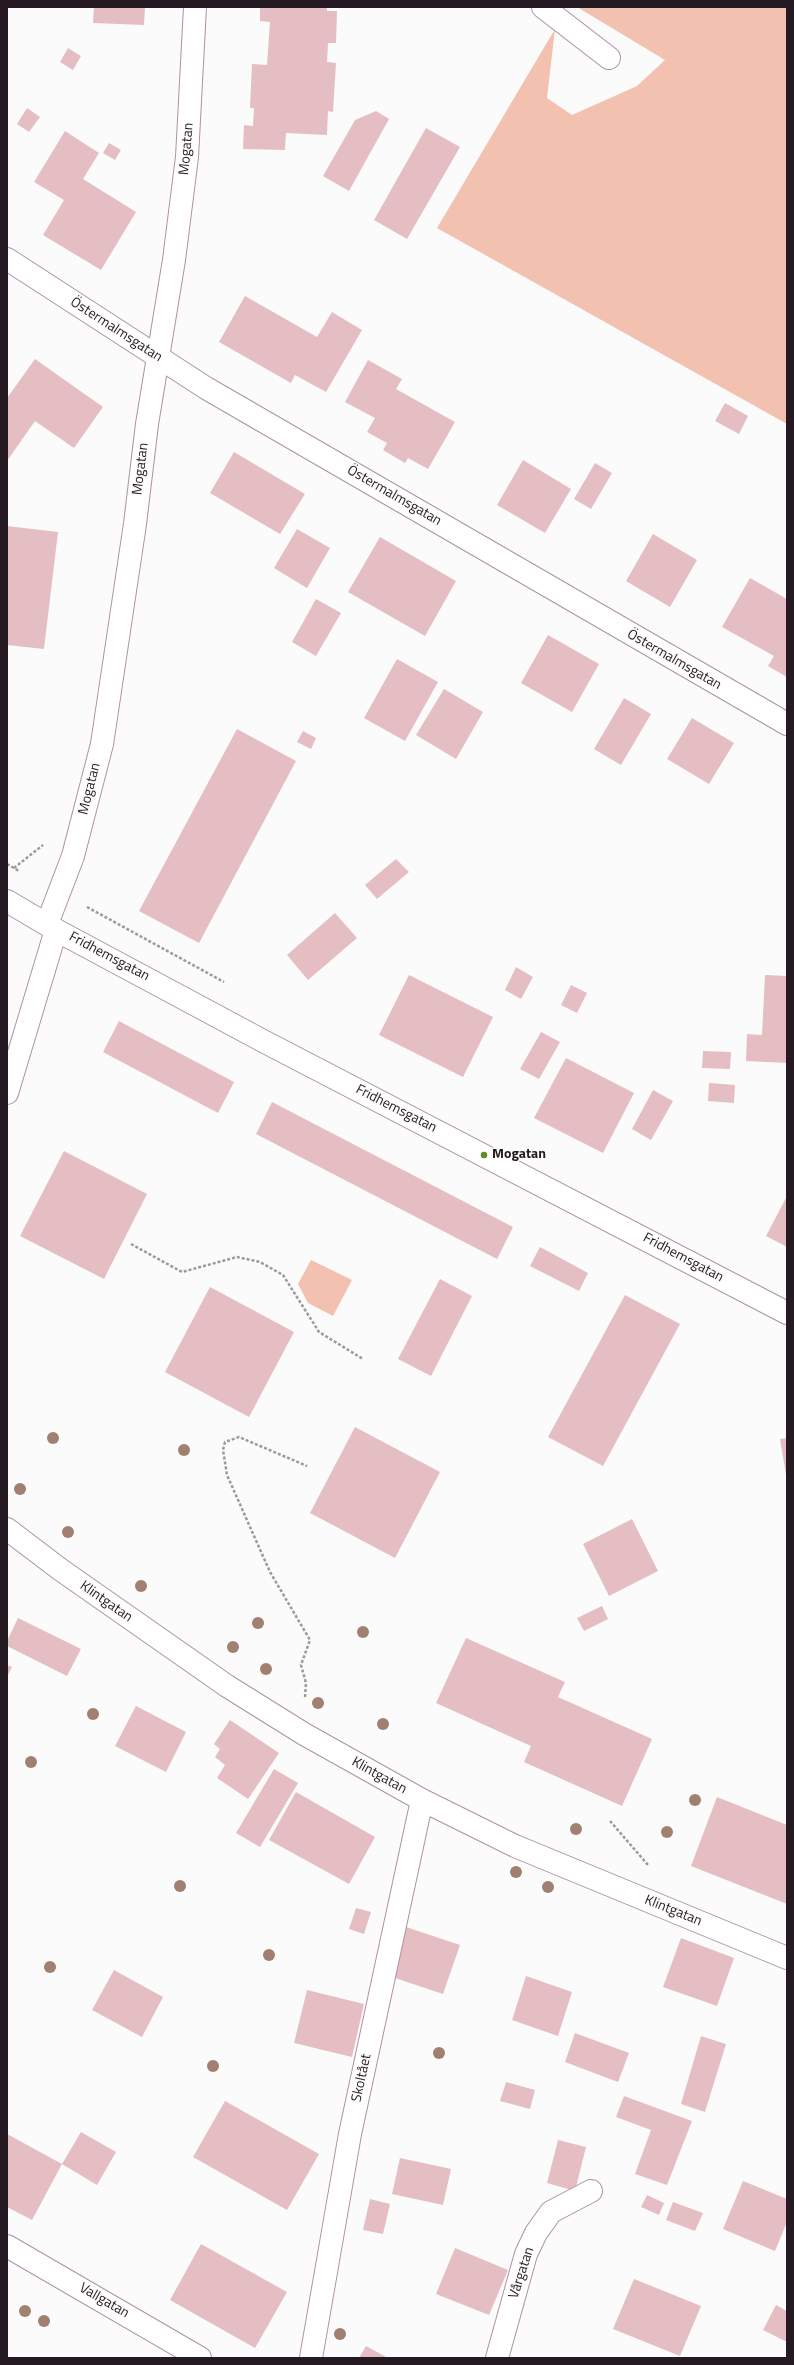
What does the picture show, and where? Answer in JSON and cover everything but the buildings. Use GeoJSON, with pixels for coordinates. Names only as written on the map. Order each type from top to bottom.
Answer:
{"type":"FeatureCollection","features":[{"type":"Feature","properties":{"kind":"street","name":"Mogatan"},"geometry":{"type":"LineString","coordinates":[[7,1093],[52,927],[74,856],[102,744],[157,357],[174,260],[187,157],[196,7]]}},
{"type":"Feature","properties":{"kind":"street"},"geometry":{"type":"LineString","coordinates":[[543,7],[609,58]]}},
{"type":"Feature","properties":{"kind":"street","name":"Östermalmsgatan"},"geometry":{"type":"LineString","coordinates":[[7,259],[206,388],[787,724]]}},
{"type":"Feature","properties":{"kind":"street","name":"Fridhemsgatan"},"geometry":{"type":"LineString","coordinates":[[7,901],[52,927],[265,1042],[787,1313]]}},
{"type":"Feature","properties":{"kind":"street","name":"Klintgatan"},"geometry":{"type":"LineString","coordinates":[[7,1529],[61,1570],[221,1681],[304,1734],[422,1800],[515,1846],[787,1958]]}},
{"type":"Feature","properties":{"kind":"street","name":"Skoltået"},"geometry":{"type":"LineString","coordinates":[[311,2358],[350,2134],[422,1800]]}},
{"type":"Feature","properties":{"kind":"street","name":"Vårgatan"},"geometry":{"type":"LineString","coordinates":[[497,2358],[526,2254],[536,2233],[551,2212],[591,2191]]}},
{"type":"Feature","properties":{"kind":"street","name":"Vallgatan"},"geometry":{"type":"LineString","coordinates":[[7,2246],[200,2358]]}},
{"type":"Feature","properties":{"kind":"path"},"geometry":{"type":"LineString","coordinates":[[131,1244],[182,1272],[237,1257],[260,1262],[283,1275],[319,1332],[363,1359]]}},
{"type":"Feature","properties":{"kind":"path"},"geometry":{"type":"LineString","coordinates":[[304,1734],[306,1683],[301,1664],[310,1640],[270,1572],[227,1475],[222,1450],[225,1442],[239,1437],[307,1466]]}},
{"type":"Feature","properties":{"kind":"shaded area"},"geometry":{"type":"Polygon","coordinates":[[[577,7],[787,7],[787,424],[437,228],[555,29],[547,98],[572,115],[637,86],[665,60],[577,7]]]}},
{"type":"Feature","properties":{"kind":"shaded area"},"geometry":{"type":"Polygon","coordinates":[[[311,1260],[352,1280],[333,1316],[308,1303],[298,1284],[311,1260]]]}},
{"type":"Feature","properties":{"kind":"place","name":"Mogatan"},"geometry":{"type":"Point","coordinates":[484,1155]}}]}
